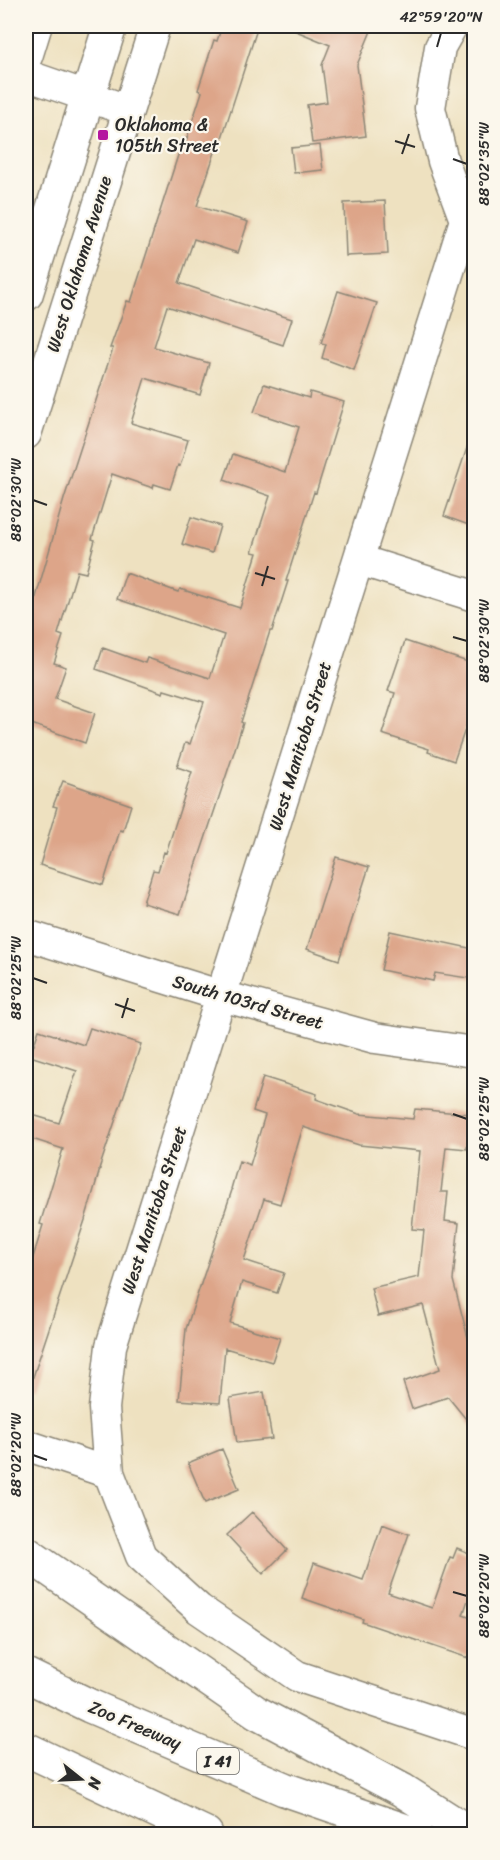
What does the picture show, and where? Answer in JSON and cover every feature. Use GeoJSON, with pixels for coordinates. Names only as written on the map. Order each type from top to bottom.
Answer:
{"type":"FeatureCollection","features":[{"type":"Feature","properties":{"kind":"main road"},"geometry":{"type":"LineString","coordinates":[[26,55],[35,26]]}},
{"type":"Feature","properties":{"kind":"main road"},"geometry":{"type":"LineString","coordinates":[[26,294],[110,26]]}},
{"type":"Feature","properties":{"kind":"main road"},"geometry":{"type":"LineString","coordinates":[[26,1553],[257,1713],[402,1790],[471,1834]]}},
{"type":"Feature","properties":{"kind":"main road","name":"Zoo Freeway"},"geometry":{"type":"LineString","coordinates":[[26,1675],[90,1706],[284,1789],[415,1834]]}},
{"type":"Feature","properties":{"kind":"main road"},"geometry":{"type":"LineString","coordinates":[[26,1749],[206,1834]]}},
{"type":"Feature","properties":{"kind":"street","name":"West Oklahoma Avenue"},"geometry":{"type":"LineString","coordinates":[[26,434],[155,26]]}},
{"type":"Feature","properties":{"kind":"street","name":"West Manitoba Street"},"geometry":{"type":"LineString","coordinates":[[452,26],[440,47],[430,108],[443,161],[470,220],[359,560],[111,1346],[104,1408],[109,1473],[141,1556],[199,1609],[297,1676],[474,1735]]}},
{"type":"Feature","properties":{"kind":"street"},"geometry":{"type":"LineString","coordinates":[[26,75],[128,110]]}},
{"type":"Feature","properties":{"kind":"street"},"geometry":{"type":"LineString","coordinates":[[359,560],[474,596]]}},
{"type":"Feature","properties":{"kind":"street","name":"South 103rd Street"},"geometry":{"type":"LineString","coordinates":[[26,935],[222,996],[375,1038],[474,1052]]}},
{"type":"Feature","properties":{"kind":"street"},"geometry":{"type":"LineString","coordinates":[[26,1445],[109,1473]]}},
{"type":"Feature","properties":{"kind":"building"},"geometry":{"type":"Polygon","coordinates":[[[222,26],[258,26],[220,144],[218,143],[197,206],[248,222],[238,253],[194,239],[179,283],[292,319],[283,345],[167,306],[154,347],[209,363],[200,395],[145,378],[131,423],[188,440],[180,466],[178,465],[170,489],[154,484],[153,488],[112,474],[92,539],[95,540],[86,573],[77,571],[58,634],[63,636],[54,663],[66,667],[55,699],[95,713],[85,743],[26,722],[26,632],[64,499],[113,348],[110,348],[127,301],[131,302],[180,149],[183,150],[202,92],[198,90],[214,40],[217,41],[222,26]]]}},
{"type":"Feature","properties":{"kind":"building"},"geometry":{"type":"Polygon","coordinates":[[[284,26],[373,26],[357,65],[366,136],[312,143],[307,105],[327,102],[322,65],[330,45],[284,26]]]}},
{"type":"Feature","properties":{"kind":"building"},"geometry":{"type":"Polygon","coordinates":[[[320,145],[323,170],[294,173],[291,148],[320,145]]]}},
{"type":"Feature","properties":{"kind":"building"},"geometry":{"type":"Polygon","coordinates":[[[385,201],[388,254],[346,256],[344,203],[385,201]]]}},
{"type":"Feature","properties":{"kind":"building"},"geometry":{"type":"Polygon","coordinates":[[[338,291],[377,303],[354,370],[322,358],[326,344],[321,343],[338,291]]]}},
{"type":"Feature","properties":{"kind":"building"},"geometry":{"type":"Polygon","coordinates":[[[264,384],[309,398],[310,392],[344,402],[241,722],[243,723],[234,752],[180,914],[143,903],[153,870],[158,871],[164,852],[166,853],[192,772],[177,767],[185,743],[190,744],[204,702],[164,690],[163,693],[96,669],[103,648],[145,663],[147,658],[210,678],[224,635],[117,599],[126,573],[178,592],[180,589],[240,608],[257,553],[252,552],[270,496],[224,480],[233,454],[285,472],[299,427],[254,412],[264,384]]]}},
{"type":"Feature","properties":{"kind":"building"},"geometry":{"type":"Polygon","coordinates":[[[471,436],[474,436],[474,527],[444,516],[471,436]]]}},
{"type":"Feature","properties":{"kind":"building"},"geometry":{"type":"Polygon","coordinates":[[[191,517],[220,526],[212,553],[182,544],[191,517]]]}},
{"type":"Feature","properties":{"kind":"building"},"geometry":{"type":"Polygon","coordinates":[[[405,641],[474,664],[474,723],[468,721],[454,761],[428,752],[429,749],[382,734],[395,693],[388,691],[405,641]]]}},
{"type":"Feature","properties":{"kind":"building"},"geometry":{"type":"Polygon","coordinates":[[[63,781],[131,805],[123,831],[120,830],[103,885],[40,865],[57,807],[53,806],[63,781]]]}},
{"type":"Feature","properties":{"kind":"building"},"geometry":{"type":"Polygon","coordinates":[[[336,857],[369,867],[339,960],[307,949],[336,857]]]}},
{"type":"Feature","properties":{"kind":"building"},"geometry":{"type":"Polygon","coordinates":[[[390,931],[474,949],[474,979],[435,973],[433,981],[381,970],[390,931]]]}},
{"type":"Feature","properties":{"kind":"building"},"geometry":{"type":"Polygon","coordinates":[[[90,1028],[141,1044],[29,1389],[26,1388],[26,1280],[63,1149],[26,1137],[26,1113],[59,1123],[77,1071],[30,1056],[39,1030],[84,1045],[90,1028]]]}},
{"type":"Feature","properties":{"kind":"building"},"geometry":{"type":"Polygon","coordinates":[[[263,1077],[317,1094],[316,1099],[359,1114],[413,1119],[415,1109],[470,1114],[467,1149],[446,1147],[441,1192],[448,1192],[445,1221],[459,1223],[453,1280],[474,1361],[474,1429],[448,1397],[412,1409],[403,1382],[440,1369],[423,1305],[378,1316],[371,1288],[419,1277],[424,1230],[412,1229],[420,1151],[359,1145],[303,1127],[280,1204],[264,1199],[244,1260],[284,1273],[277,1293],[242,1282],[230,1323],[280,1338],[272,1362],[225,1348],[220,1403],[179,1400],[186,1329],[232,1190],[239,1161],[250,1165],[265,1115],[253,1111],[263,1077]]]}},
{"type":"Feature","properties":{"kind":"building"},"geometry":{"type":"Polygon","coordinates":[[[264,1392],[272,1439],[237,1443],[230,1398],[264,1392]]]}},
{"type":"Feature","properties":{"kind":"building"},"geometry":{"type":"Polygon","coordinates":[[[222,1449],[239,1489],[205,1503],[188,1463],[222,1449]]]}},
{"type":"Feature","properties":{"kind":"building"},"geometry":{"type":"Polygon","coordinates":[[[252,1512],[287,1550],[263,1574],[227,1535],[252,1512]]]}},
{"type":"Feature","properties":{"kind":"building"},"geometry":{"type":"Polygon","coordinates":[[[382,1524],[409,1534],[388,1593],[432,1608],[450,1557],[453,1558],[457,1548],[474,1555],[474,1582],[463,1615],[474,1619],[474,1660],[362,1622],[363,1619],[302,1598],[314,1563],[363,1580],[382,1524]]]}},
{"type":"Feature","properties":{"kind":"place","name":"Oklahoma & 105th Street"},"geometry":{"type":"Point","coordinates":[103,135]}}]}
